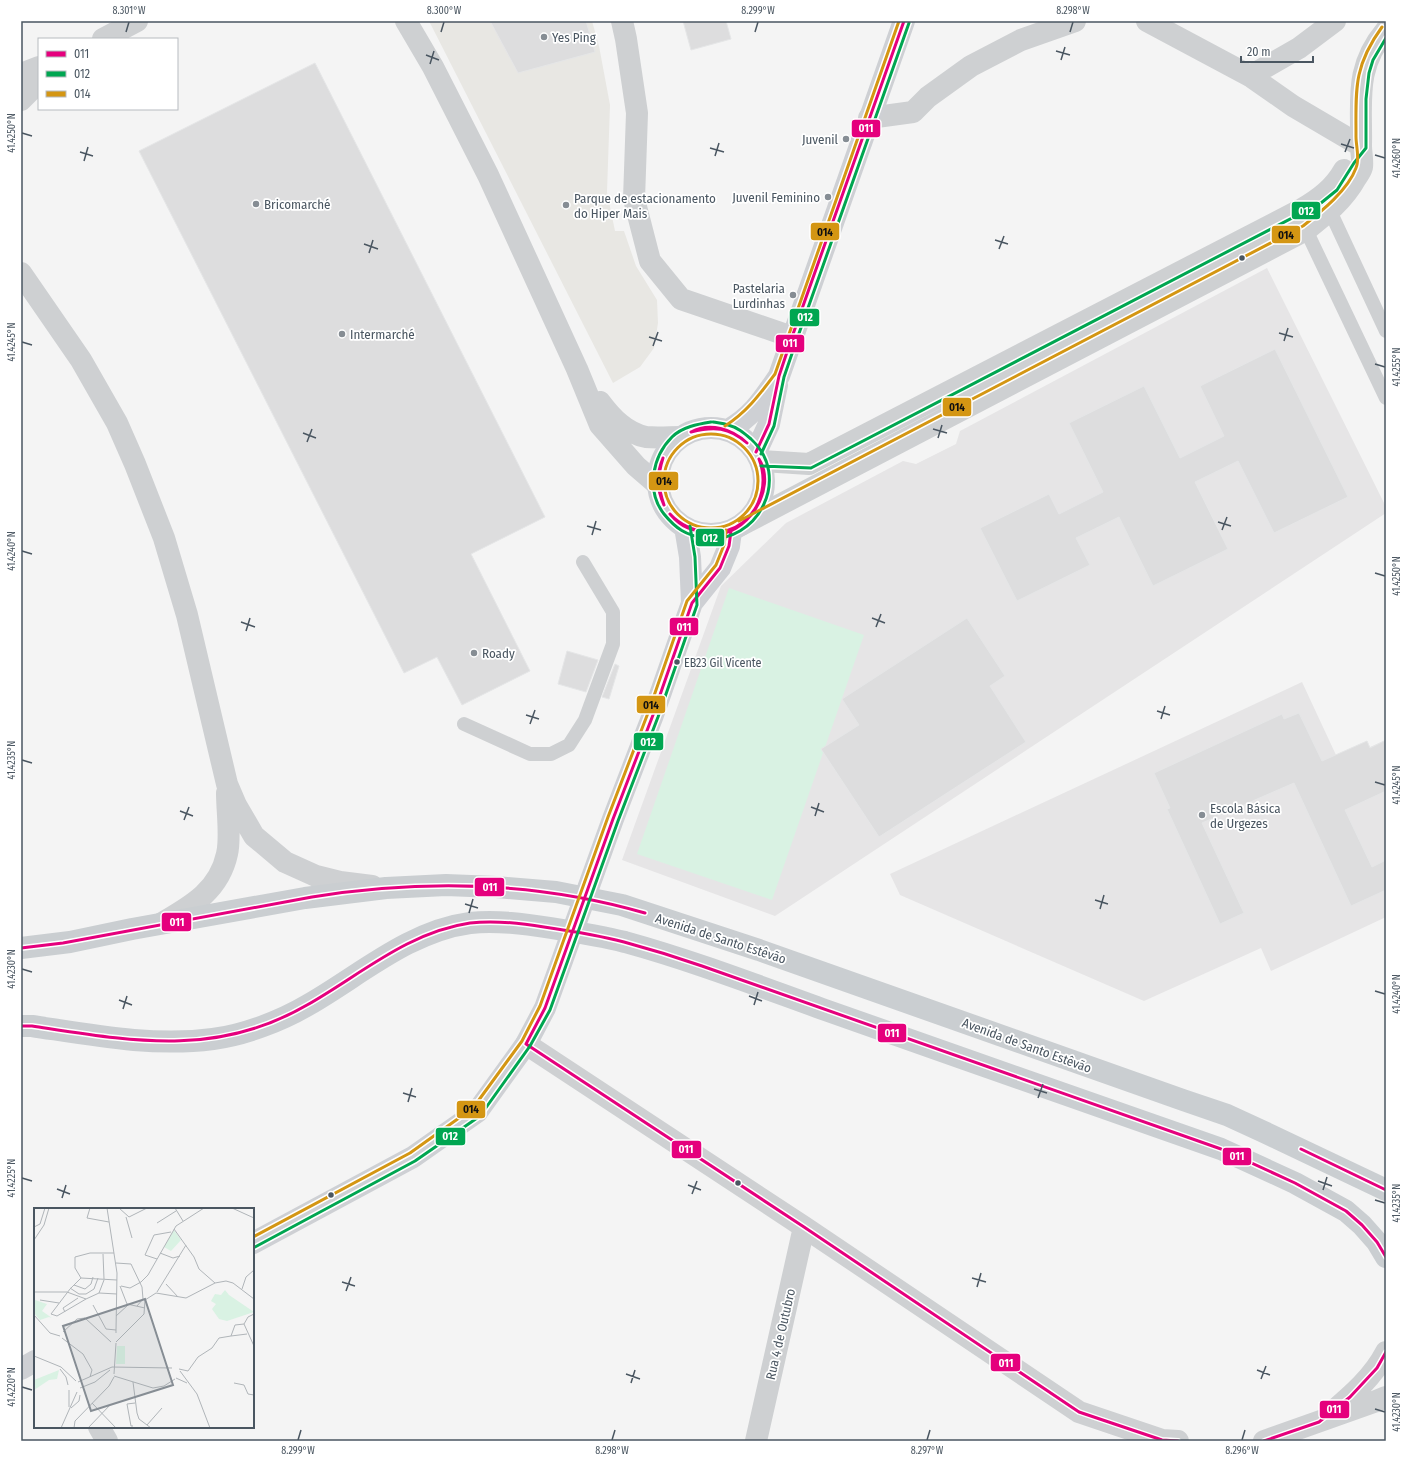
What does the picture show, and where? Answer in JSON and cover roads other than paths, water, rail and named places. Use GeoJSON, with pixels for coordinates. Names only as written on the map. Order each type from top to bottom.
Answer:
{"type":"FeatureCollection","features":[{"type":"Feature","properties":{"kind":"main road"},"geometry":{"type":"LineString","coordinates":[[758,457],[769,424],[779,376],[792,337],[904,21]]}},
{"type":"Feature","properties":{"kind":"main road"},"geometry":{"type":"LineString","coordinates":[[728,430],[740,423],[756,409],[779,376]]}},
{"type":"Feature","properties":{"kind":"main road"},"geometry":{"type":"LineString","coordinates":[[712,427],[728,430],[744,439],[758,457],[764,479],[762,497],[754,512],[736,528],[715,534],[700,533],[685,528],[671,517],[662,502],[658,485],[659,466],[667,450],[681,437],[696,430],[712,427]]}},
{"type":"Feature","properties":{"kind":"main road"},"geometry":{"type":"LineString","coordinates":[[685,528],[690,556],[692,603]]}},
{"type":"Feature","properties":{"kind":"main road"},"geometry":{"type":"LineString","coordinates":[[254,1242],[413,1157],[477,1112],[526,1044],[545,1008],[613,819],[653,715],[692,603],[720,568],[736,528]]}},
{"type":"Feature","properties":{"kind":"main road","name":"Avenida de Santo Estêvão"},"geometry":{"type":"LineString","coordinates":[[21,948],[70,942],[305,898],[386,888],[446,885],[556,892],[622,905],[766,952],[1226,1116],[1264,1132],[1386,1190]]}},
{"type":"Feature","properties":{"kind":"main road"},"geometry":{"type":"LineString","coordinates":[[21,1026],[32,1026],[106,1038],[147,1041],[214,1039],[247,1031],[272,1022],[306,1006],[394,951],[421,938],[452,926],[471,923],[500,922],[594,935],[624,942],[736,978],[1221,1149],[1295,1183],[1346,1211],[1362,1225],[1377,1242],[1386,1257]]}},
{"type":"Feature","properties":{"kind":"main road"},"geometry":{"type":"LineString","coordinates":[[21,1369],[34,1362]]}},
{"type":"Feature","properties":{"kind":"street"},"geometry":{"type":"LineString","coordinates":[[105,38],[137,21]]}},
{"type":"Feature","properties":{"kind":"street"},"geometry":{"type":"LineString","coordinates":[[406,21],[434,67],[488,175],[600,425],[636,466],[658,485]]}},
{"type":"Feature","properties":{"kind":"street"},"geometry":{"type":"LineString","coordinates":[[622,21],[637,113],[634,199],[650,261],[681,299],[792,337]]}},
{"type":"Feature","properties":{"kind":"street"},"geometry":{"type":"LineString","coordinates":[[869,118],[912,112],[928,97],[971,66],[1021,40],[1075,21]]}},
{"type":"Feature","properties":{"kind":"street"},"geometry":{"type":"LineString","coordinates":[[1148,21],[1250,76],[1293,106],[1361,146]]}},
{"type":"Feature","properties":{"kind":"street"},"geometry":{"type":"LineString","coordinates":[[1250,76],[1299,48],[1335,21]]}},
{"type":"Feature","properties":{"kind":"street"},"geometry":{"type":"LineString","coordinates":[[736,528],[1306,230],[1330,211],[1345,195],[1362,168],[1360,88],[1369,56],[1378,39],[1386,30]]}},
{"type":"Feature","properties":{"kind":"street"},"geometry":{"type":"LineString","coordinates":[[21,74],[38,67]]}},
{"type":"Feature","properties":{"kind":"street"},"geometry":{"type":"LineString","coordinates":[[21,100],[38,83]]}},
{"type":"Feature","properties":{"kind":"street"},"geometry":{"type":"LineString","coordinates":[[758,457],[809,464],[1318,199],[1333,187],[1361,146]]}},
{"type":"Feature","properties":{"kind":"street"},"geometry":{"type":"LineString","coordinates":[[21,272],[81,360],[117,423],[135,464],[164,538],[188,615],[227,784],[236,805],[254,836],[285,862],[322,878],[386,888]]}},
{"type":"Feature","properties":{"kind":"street"},"geometry":{"type":"LineString","coordinates":[[576,369],[611,417],[626,429],[646,436],[681,437]]}},
{"type":"Feature","properties":{"kind":"street"},"geometry":{"type":"LineString","coordinates":[[160,924],[188,908],[207,893],[219,876],[228,854],[227,784]]}},
{"type":"Feature","properties":{"kind":"street"},"geometry":{"type":"LineString","coordinates":[[526,1044],[804,1227],[1079,1412],[1162,1440],[1178,1441]]}},
{"type":"Feature","properties":{"kind":"street","name":"Rua 4 de Outubro"},"geometry":{"type":"LineString","coordinates":[[756,1441],[804,1227]]}},
{"type":"Feature","properties":{"kind":"street"},"geometry":{"type":"LineString","coordinates":[[1319,1422],[1350,1396],[1365,1381],[1377,1368],[1386,1352]]}},
{"type":"Feature","properties":{"kind":"street"},"geometry":{"type":"LineString","coordinates":[[1264,1441],[1386,1397]]}},
{"type":"Feature","properties":{"kind":"street"},"geometry":{"type":"LineString","coordinates":[[100,1428],[107,1441]]}},
{"type":"Feature","properties":{"kind":"lane"},"geometry":{"type":"LineString","coordinates":[[1330,211],[1386,331]]}},
{"type":"Feature","properties":{"kind":"lane"},"geometry":{"type":"LineString","coordinates":[[1306,230],[1386,398]]}},
{"type":"Feature","properties":{"kind":"lane"},"geometry":{"type":"LineString","coordinates":[[464,724],[530,754],[551,754],[569,746],[585,720],[613,644],[614,612],[583,562]]}},
{"type":"Feature","properties":{"kind":"place","name":"Yes Ping"},"geometry":{"type":"Point","coordinates":[544,37]}},
{"type":"Feature","properties":{"kind":"place","name":"Juvenil"},"geometry":{"type":"Point","coordinates":[846,139]}},
{"type":"Feature","properties":{"kind":"place","name":"Juvenil Feminino"},"geometry":{"type":"Point","coordinates":[828,197]}},
{"type":"Feature","properties":{"kind":"place","name":"Bricomarché"},"geometry":{"type":"Point","coordinates":[256,204]}},
{"type":"Feature","properties":{"kind":"place","name":"Parque de estacionamento do Hiper Mais"},"geometry":{"type":"Point","coordinates":[566,205]}},
{"type":"Feature","properties":{"kind":"place","name":"Pastelaria Lurdinhas"},"geometry":{"type":"Point","coordinates":[793,295]}},
{"type":"Feature","properties":{"kind":"place","name":"Intermarché"},"geometry":{"type":"Point","coordinates":[342,334]}},
{"type":"Feature","properties":{"kind":"place","name":"Roady"},"geometry":{"type":"Point","coordinates":[474,653]}},
{"type":"Feature","properties":{"kind":"place","name":"EB23 Gil Vicente"},"geometry":{"type":"Point","coordinates":[677,662]}},
{"type":"Feature","properties":{"kind":"place","name":"Escola Básica de Urgezes"},"geometry":{"type":"Point","coordinates":[1202,815]}}]}
